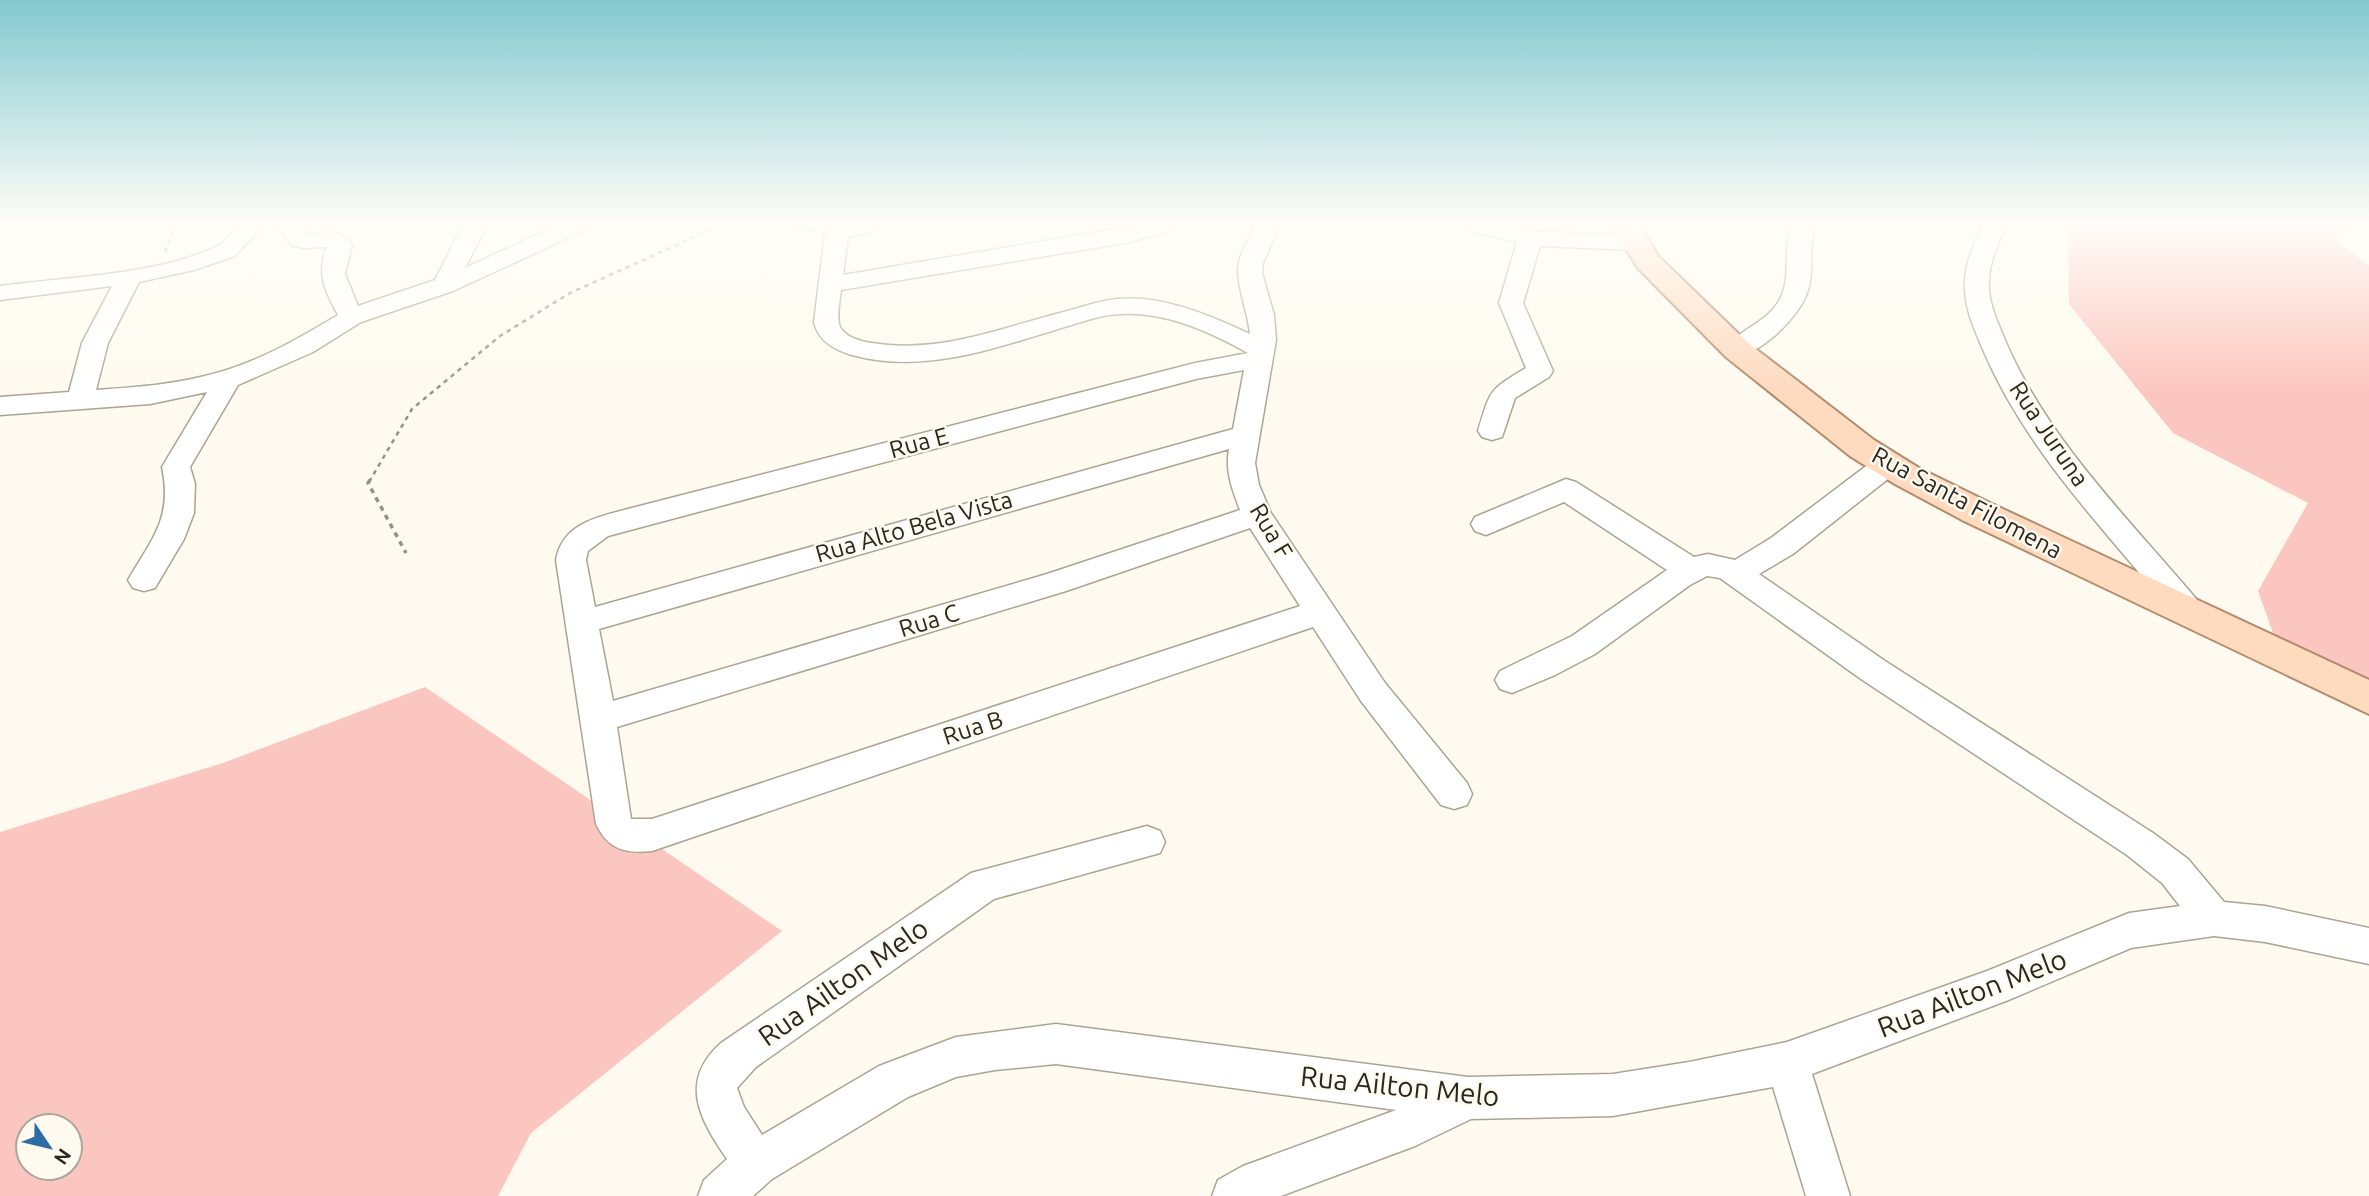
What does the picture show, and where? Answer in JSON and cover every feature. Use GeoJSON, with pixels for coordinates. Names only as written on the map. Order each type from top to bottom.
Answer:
{"type":"FeatureCollection","features":[{"type":"Feature","properties":{"kind":"main road","name":"Rua Santa Filomena"},"geometry":{"type":"LineString","coordinates":[[1667,281],[1737,350],[1797,400],[1888,464],[1977,512],[2369,698]]}},
{"type":"Feature","properties":{"kind":"street"},"geometry":{"type":"LineString","coordinates":[[0,293],[94,281]]}},
{"type":"Feature","properties":{"kind":"street"},"geometry":{"type":"LineString","coordinates":[[80,401],[95,343],[135,281]]}},
{"type":"Feature","properties":{"kind":"street"},"geometry":{"type":"LineString","coordinates":[[333,281],[352,317]]}},
{"type":"Feature","properties":{"kind":"street"},"geometry":{"type":"LineString","coordinates":[[831,281],[826,313],[827,327],[834,335],[857,348],[892,355],[954,349],[1120,306],[1154,308],[1194,318],[1260,354]]}},
{"type":"Feature","properties":{"kind":"street"},"geometry":{"type":"LineString","coordinates":[[831,284],[851,281]]}},
{"type":"Feature","properties":{"kind":"street","name":"Rua F"},"geometry":{"type":"LineString","coordinates":[[1252,281],[1261,315],[1260,354],[1241,463],[1245,485],[1257,514],[1373,692],[1454,794]]}},
{"type":"Feature","properties":{"kind":"street"},"geometry":{"type":"LineString","coordinates":[[1492,431],[1503,394],[1540,370],[1511,303],[1517,281]]}},
{"type":"Feature","properties":{"kind":"street"},"geometry":{"type":"LineString","coordinates":[[1737,350],[1768,327],[1793,299],[1798,281]]}},
{"type":"Feature","properties":{"kind":"street","name":"Rua Juruna"},"geometry":{"type":"LineString","coordinates":[[1978,281],[1977,292],[1996,349],[2017,393],[2068,467],[2192,615]]}},
{"type":"Feature","properties":{"kind":"street"},"geometry":{"type":"LineString","coordinates":[[0,406],[80,401],[187,389],[228,379],[304,346],[352,317],[454,282]]}},
{"type":"Feature","properties":{"kind":"street"},"geometry":{"type":"LineString","coordinates":[[1194,318],[1261,315]]}},
{"type":"Feature","properties":{"kind":"street","name":"Rua E"},"geometry":{"type":"LineString","coordinates":[[583,622],[571,560],[571,548],[582,537],[650,513],[1260,354]]}},
{"type":"Feature","properties":{"kind":"street"},"geometry":{"type":"LineString","coordinates":[[144,580],[180,519],[182,484],[176,467],[228,379]]}},
{"type":"Feature","properties":{"kind":"street","name":"Rua Alto Bela Vista"},"geometry":{"type":"LineString","coordinates":[[583,622],[1245,435]]}},
{"type":"Feature","properties":{"kind":"street"},"geometry":{"type":"LineString","coordinates":[[1737,573],[1782,546],[1888,464]]}},
{"type":"Feature","properties":{"kind":"street"},"geometry":{"type":"LineString","coordinates":[[1486,524],[1566,489],[1692,571]]}},
{"type":"Feature","properties":{"kind":"street","name":"Rua C"},"geometry":{"type":"LineString","coordinates":[[599,719],[1055,583],[1257,514]]}},
{"type":"Feature","properties":{"kind":"street"},"geometry":{"type":"LineString","coordinates":[[1512,680],[1557,661],[1594,639],[1692,571],[1707,565],[1737,573],[1791,615],[2140,844],[2175,871],[2214,918]]}},
{"type":"Feature","properties":{"kind":"street","name":"Rua B"},"geometry":{"type":"LineString","coordinates":[[599,719],[614,824],[630,838],[652,835],[1320,612]]}},
{"type":"Feature","properties":{"kind":"street"},"geometry":{"type":"LineString","coordinates":[[583,622],[599,719]]}},
{"type":"Feature","properties":{"kind":"street","name":"Rua Ailton Melo"},"geometry":{"type":"LineString","coordinates":[[756,1163],[725,1117],[716,1087],[717,1080],[729,1064],[758,1040],[985,885],[1147,842]]}},
{"type":"Feature","properties":{"kind":"street","name":"Rua Ailton Melo"},"geometry":{"type":"LineString","coordinates":[[720,1196],[756,1163],[894,1081],[957,1058],[995,1050],[1056,1044],[1468,1098],[1613,1095],[1787,1063],[1992,988],[2129,931],[2214,918],[2265,924],[2369,946]]}},
{"type":"Feature","properties":{"kind":"street"},"geometry":{"type":"LineString","coordinates":[[1787,1063],[1828,1196]]}},
{"type":"Feature","properties":{"kind":"street"},"geometry":{"type":"LineString","coordinates":[[1234,1196],[1259,1182],[1415,1124],[1468,1098]]}},
{"type":"Feature","properties":{"kind":"path"},"geometry":{"type":"LineString","coordinates":[[406,553],[368,483],[412,408],[500,336],[570,293],[597,281]]}},
{"type":"Feature","properties":{"kind":"shaded area"},"geometry":{"type":"Polygon","coordinates":[[[2069,281],[2369,281],[2369,705],[2284,664],[2258,591],[2308,503],[2173,433],[2069,304],[2069,281]]]}},
{"type":"Feature","properties":{"kind":"shaded area"},"geometry":{"type":"Polygon","coordinates":[[[425,687],[782,931],[531,1133],[498,1196],[0,1196],[0,832],[223,763],[425,687]]]}}]}
